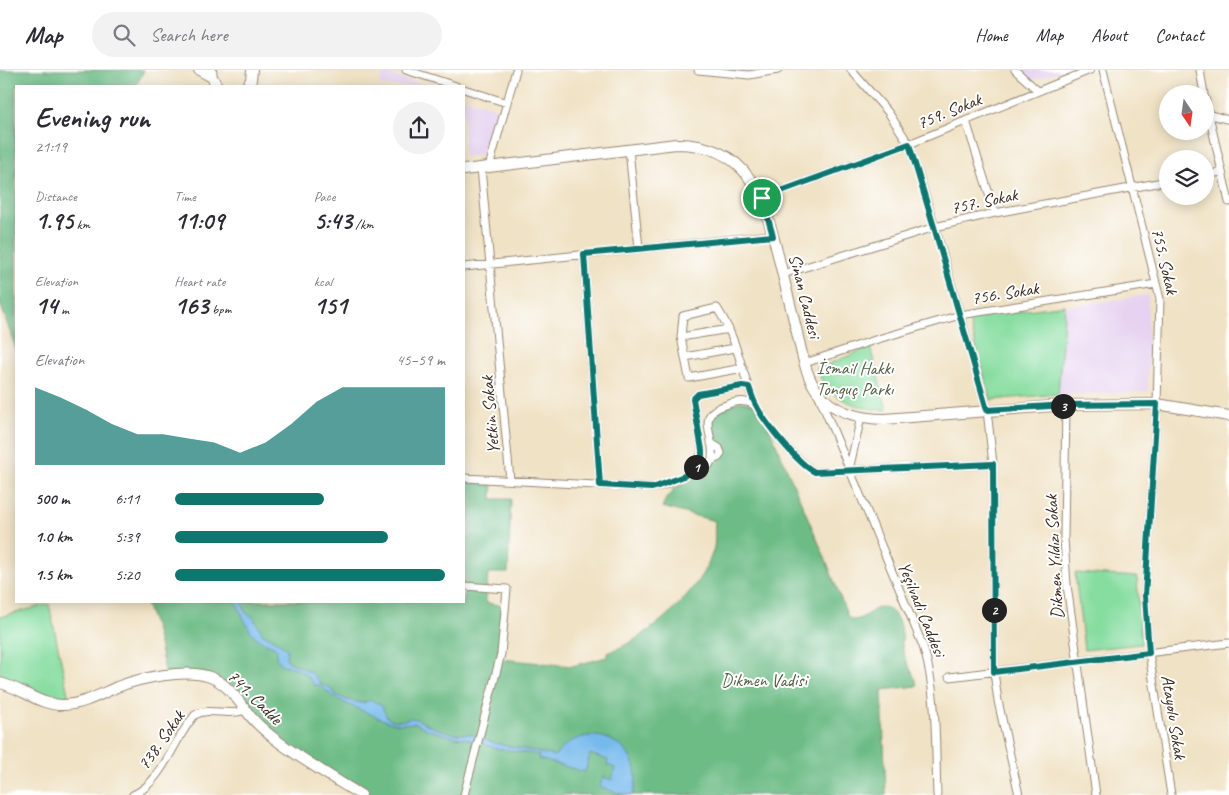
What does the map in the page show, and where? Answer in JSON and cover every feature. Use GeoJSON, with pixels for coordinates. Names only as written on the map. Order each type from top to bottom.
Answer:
{"type":"FeatureCollection","features":[{"type":"Feature","properties":{"kind":"main road"},"geometry":{"type":"LineString","coordinates":[[200,70],[213,78]]}},
{"type":"Feature","properties":{"kind":"main road","name":"Sinan Caddesi"},"geometry":{"type":"LineString","coordinates":[[465,170],[676,144],[697,145],[725,155],[739,164],[762,198],[805,363],[817,391],[839,410],[860,417],[898,419],[987,410],[1066,405],[1157,404],[1229,416]]}},
{"type":"Feature","properties":{"kind":"main road","name":"741. Cadde"},"geometry":{"type":"LineString","coordinates":[[0,683],[37,700],[61,705],[86,701],[132,682],[166,675],[194,673],[210,677],[222,684],[254,720],[275,740],[361,795]]}},
{"type":"Feature","properties":{"kind":"street"},"geometry":{"type":"LineString","coordinates":[[406,70],[453,85]]}},
{"type":"Feature","properties":{"kind":"street"},"geometry":{"type":"LineString","coordinates":[[485,168],[516,70]]}},
{"type":"Feature","properties":{"kind":"street"},"geometry":{"type":"LineString","coordinates":[[698,70],[749,75],[778,70]]}},
{"type":"Feature","properties":{"kind":"street"},"geometry":{"type":"LineString","coordinates":[[851,70],[888,112],[909,144],[987,410],[993,464],[994,672],[998,701],[1019,795]]}},
{"type":"Feature","properties":{"kind":"street"},"geometry":{"type":"LineString","coordinates":[[1015,70],[1038,91]]}},
{"type":"Feature","properties":{"kind":"street","name":"759. Sokak"},"geometry":{"type":"LineString","coordinates":[[762,198],[909,144],[1090,70]]}},
{"type":"Feature","properties":{"kind":"street","name":"755. Sokak"},"geometry":{"type":"LineString","coordinates":[[1103,70],[1160,300],[1157,404]]}},
{"type":"Feature","properties":{"kind":"street"},"geometry":{"type":"LineString","coordinates":[[1200,70],[1202,85]]}},
{"type":"Feature","properties":{"kind":"street"},"geometry":{"type":"LineString","coordinates":[[465,89],[507,103]]}},
{"type":"Feature","properties":{"kind":"street"},"geometry":{"type":"LineString","coordinates":[[1214,116],[1229,120]]}},
{"type":"Feature","properties":{"kind":"street"},"geometry":{"type":"LineString","coordinates":[[966,121],[995,213]]}},
{"type":"Feature","properties":{"kind":"street"},"geometry":{"type":"LineString","coordinates":[[1214,140],[1229,202]]}},
{"type":"Feature","properties":{"kind":"street"},"geometry":{"type":"LineString","coordinates":[[629,150],[639,248]]}},
{"type":"Feature","properties":{"kind":"street","name":"Yetkin Sokak"},"geometry":{"type":"LineString","coordinates":[[485,168],[491,264],[510,480]]}},
{"type":"Feature","properties":{"kind":"street"},"geometry":{"type":"LineString","coordinates":[[1214,173],[1221,172]]}},
{"type":"Feature","properties":{"kind":"street","name":"757. Sokak"},"geometry":{"type":"LineString","coordinates":[[783,274],[934,227],[995,213],[1159,183]]}},
{"type":"Feature","properties":{"kind":"street"},"geometry":{"type":"LineString","coordinates":[[465,267],[773,236]]}},
{"type":"Feature","properties":{"kind":"street"},"geometry":{"type":"LineString","coordinates":[[584,254],[600,485]]}},
{"type":"Feature","properties":{"kind":"street","name":"756. Sokak"},"geometry":{"type":"LineString","coordinates":[[805,363],[878,338],[960,315],[1156,284]]}},
{"type":"Feature","properties":{"kind":"street"},"geometry":{"type":"LineString","coordinates":[[743,368],[689,378],[681,338],[684,316],[717,308],[729,329],[743,368],[755,405],[768,425],[815,472],[993,464]]}},
{"type":"Feature","properties":{"kind":"street"},"geometry":{"type":"LineString","coordinates":[[681,338],[729,329]]}},
{"type":"Feature","properties":{"kind":"street"},"geometry":{"type":"LineString","coordinates":[[685,357],[736,348]]}},
{"type":"Feature","properties":{"kind":"street"},"geometry":{"type":"LineString","coordinates":[[465,478],[652,488],[684,476],[695,468],[702,457],[693,399],[698,394],[742,386],[749,387]]}},
{"type":"Feature","properties":{"kind":"street","name":"Yeşilvadi Caddesi"},"geometry":{"type":"LineString","coordinates":[[817,391],[923,646],[929,666],[934,704],[937,795]]}},
{"type":"Feature","properties":{"kind":"street"},"geometry":{"type":"LineString","coordinates":[[703,473],[711,461],[719,458],[720,453],[719,448],[711,443],[708,421],[710,413],[714,409],[740,401],[755,405]]}},
{"type":"Feature","properties":{"kind":"street","name":"Atayolu Sokak"},"geometry":{"type":"LineString","coordinates":[[1157,404],[1145,596],[1149,653],[1171,795]]}},
{"type":"Feature","properties":{"kind":"street","name":"Dikmen Yıldızı Sokak"},"geometry":{"type":"LineString","coordinates":[[1066,405],[1066,585],[1096,795]]}},
{"type":"Feature","properties":{"kind":"street"},"geometry":{"type":"LineString","coordinates":[[849,470],[860,417]]}},
{"type":"Feature","properties":{"kind":"street"},"geometry":{"type":"LineString","coordinates":[[464,795],[502,654],[507,589],[465,586]]}},
{"type":"Feature","properties":{"kind":"street"},"geometry":{"type":"LineString","coordinates":[[949,677],[1229,643]]}},
{"type":"Feature","properties":{"kind":"street","name":"738. Sokak"},"geometry":{"type":"LineString","coordinates":[[133,795],[143,789],[155,776],[195,715],[207,711],[237,713],[244,708]]}},
{"type":"Feature","properties":{"kind":"shaded area"},"geometry":{"type":"Polygon","coordinates":[[[1021,70],[1062,70],[1030,80],[1021,70]]]}},
{"type":"Feature","properties":{"kind":"shaded area"},"geometry":{"type":"Polygon","coordinates":[[[383,73],[423,85],[379,85],[383,73]]]}},
{"type":"Feature","properties":{"kind":"shaded area"},"geometry":{"type":"Polygon","coordinates":[[[465,98],[500,109],[485,155],[465,157],[465,98]]]}},
{"type":"Feature","properties":{"kind":"shaded area"},"geometry":{"type":"Polygon","coordinates":[[[1148,295],[1148,392],[1057,395],[1064,307],[1148,295]]]}},
{"type":"Feature","properties":{"kind":"green space"},"geometry":{"type":"Polygon","coordinates":[[[0,70],[144,70],[136,85],[15,85],[15,346],[0,303],[0,70]]]}},
{"type":"Feature","properties":{"kind":"green space"},"geometry":{"type":"Polygon","coordinates":[[[1065,305],[1058,394],[991,400],[969,321],[974,317],[1065,305]]]}},
{"type":"Feature","properties":{"kind":"green space","name":"İsmail Hakkı Tonguç Parkı"},"geometry":{"type":"Polygon","coordinates":[[[870,347],[887,410],[865,408],[835,395],[827,388],[817,369],[870,347]]]}},
{"type":"Feature","properties":{"kind":"green space","name":"Dikmen Vadisi"},"geometry":{"type":"Polygon","coordinates":[[[740,401],[755,405],[768,425],[826,560],[847,615],[850,619],[855,620],[875,609],[883,607],[894,613],[896,617],[900,626],[903,651],[918,686],[882,690],[886,795],[361,795],[306,761],[216,680],[166,675],[156,631],[146,603],[465,603],[465,479],[493,480],[492,499],[511,499],[508,573],[488,573],[486,603],[506,606],[500,659],[572,666],[607,657],[607,653],[639,637],[655,626],[684,598],[697,583],[713,551],[715,521],[662,507],[667,497],[673,493],[672,490],[703,473],[710,465],[710,413],[740,401]]]}},
{"type":"Feature","properties":{"kind":"green space"},"geometry":{"type":"Polygon","coordinates":[[[1075,573],[1137,577],[1141,644],[1084,650],[1075,573]]]}},
{"type":"Feature","properties":{"kind":"green space"},"geometry":{"type":"Polygon","coordinates":[[[49,604],[70,704],[61,705],[0,683],[0,617],[49,604]]]}},
{"type":"Feature","properties":{"kind":"water"},"geometry":{"type":"Polygon","coordinates":[[[236,603],[243,603],[246,613],[253,617],[263,634],[287,649],[286,658],[288,661],[312,673],[321,684],[330,688],[336,695],[347,700],[363,703],[370,700],[378,703],[391,720],[417,719],[432,727],[455,734],[473,734],[494,743],[555,756],[568,743],[583,737],[598,736],[612,741],[624,749],[632,762],[636,777],[633,795],[600,787],[603,777],[612,780],[615,768],[607,765],[608,760],[590,754],[585,772],[538,759],[539,755],[495,748],[469,739],[429,730],[415,723],[391,723],[347,704],[332,696],[321,686],[314,685],[301,671],[282,665],[276,658],[277,649],[261,641],[251,632],[236,603]]]}},
{"type":"Feature","properties":{"kind":"route"},"geometry":{"type":"LineString","coordinates":[[909,144],[987,410],[1066,405],[1157,404],[1145,596],[1149,653],[994,672],[993,464],[815,472],[805,466],[768,425],[755,405],[749,387],[742,386],[698,394],[693,399],[702,457],[695,468],[684,476],[652,488],[600,485],[584,254],[773,236],[762,198],[909,144]]}}]}
